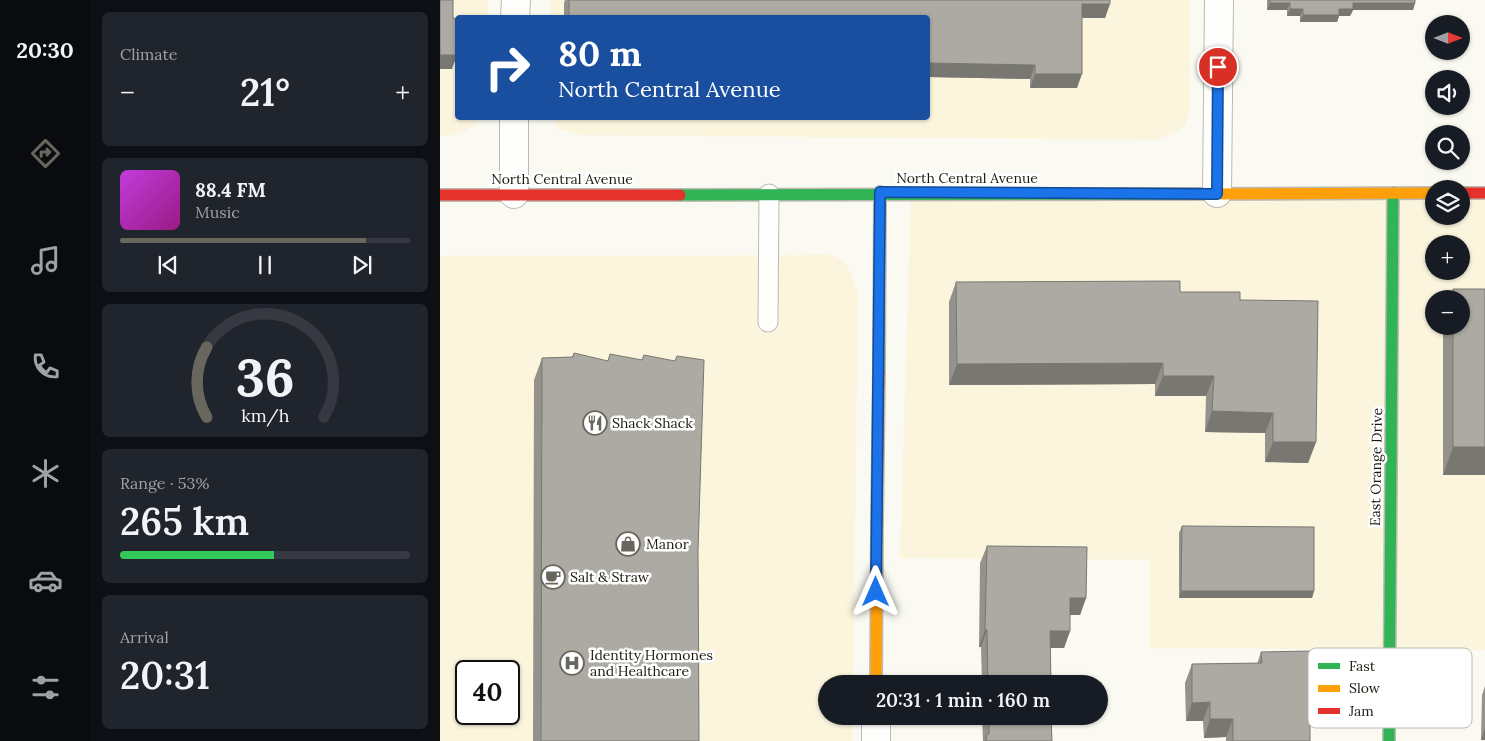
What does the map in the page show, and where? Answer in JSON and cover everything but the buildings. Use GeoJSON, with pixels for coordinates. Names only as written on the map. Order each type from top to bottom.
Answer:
{"type":"FeatureCollection","features":[{"type":"Feature","properties":{"kind":"main road","name":"North Central Avenue"},"geometry":{"type":"LineString","coordinates":[[440,195],[880,192],[1425,193]]}},
{"type":"Feature","properties":{"kind":"main road"},"geometry":{"type":"LineString","coordinates":[[876,675],[880,192]]}},
{"type":"Feature","properties":{"kind":"main road","name":"East Orange Drive"},"geometry":{"type":"LineString","coordinates":[[1390,648],[1394,193]]}},
{"type":"Feature","properties":{"kind":"main road"},"geometry":{"type":"LineString","coordinates":[[1470,193],[1485,193]]}},
{"type":"Feature","properties":{"kind":"main road","name":"East Orange Drive"},"geometry":{"type":"LineString","coordinates":[[1389,728],[1389,741]]}},
{"type":"Feature","properties":{"kind":"street"},"geometry":{"type":"LineString","coordinates":[[515,15],[516,0]]}},
{"type":"Feature","properties":{"kind":"street"},"geometry":{"type":"LineString","coordinates":[[1217,194],[1219,0]]}},
{"type":"Feature","properties":{"kind":"street"},"geometry":{"type":"LineString","coordinates":[[514,120],[514,194]]}},
{"type":"Feature","properties":{"kind":"street"},"geometry":{"type":"LineString","coordinates":[[876,725],[876,741]]}},
{"type":"Feature","properties":{"kind":"lane"},"geometry":{"type":"LineString","coordinates":[[768,322],[769,194]]}},
{"type":"Feature","properties":{"kind":"shaded area"},"geometry":{"type":"Polygon","coordinates":[[[440,0],[488,0],[488,15],[455,15],[455,120],[478,120],[476,124],[465,131],[448,136],[440,136],[440,0]]]}},
{"type":"Feature","properties":{"kind":"shaded area"},"geometry":{"type":"Polygon","coordinates":[[[551,0],[1190,0],[1190,108],[1186,124],[1176,132],[1158,140],[578,135],[558,128],[552,120],[930,120],[930,15],[550,15],[551,0]]]}},
{"type":"Feature","properties":{"kind":"shaded area"},"geometry":{"type":"Polygon","coordinates":[[[911,192],[1425,194],[1425,225],[1470,225],[1470,194],[1485,194],[1485,650],[1472,650],[1472,648],[1150,648],[1150,560],[900,558],[911,192]]]}},
{"type":"Feature","properties":{"kind":"shaded area"},"geometry":{"type":"Polygon","coordinates":[[[831,255],[845,262],[858,293],[853,675],[818,675],[818,725],[853,725],[852,741],[440,741],[440,256],[831,255]]]}},
{"type":"Feature","properties":{"kind":"traffic: fast"},"geometry":{"type":"LineString","coordinates":[[879,372],[880,192]]}},
{"type":"Feature","properties":{"kind":"traffic: fast"},"geometry":{"type":"LineString","coordinates":[[1390,648],[1393,193]]}},
{"type":"Feature","properties":{"kind":"traffic: fast"},"geometry":{"type":"LineString","coordinates":[[680,195],[1179,194]]}},
{"type":"Feature","properties":{"kind":"traffic: fast"},"geometry":{"type":"LineString","coordinates":[[1389,728],[1389,741]]}},
{"type":"Feature","properties":{"kind":"traffic: slow"},"geometry":{"type":"LineString","coordinates":[[1179,194],[1425,193]]}},
{"type":"Feature","properties":{"kind":"traffic: slow"},"geometry":{"type":"LineString","coordinates":[[876,675],[877,524]]}},
{"type":"Feature","properties":{"kind":"traffic: jam"},"geometry":{"type":"LineString","coordinates":[[1470,193],[1485,193]]}},
{"type":"Feature","properties":{"kind":"traffic: jam"},"geometry":{"type":"LineString","coordinates":[[440,195],[680,195]]}},
{"type":"Feature","properties":{"kind":"traffic: jam"},"geometry":{"type":"LineString","coordinates":[[877,524],[879,372]]}},
{"type":"Feature","properties":{"kind":"place","name":"Shack Shack"},"geometry":{"type":"Point","coordinates":[595,423]}},
{"type":"Feature","properties":{"kind":"place","name":"Manor"},"geometry":{"type":"Point","coordinates":[628,544]}},
{"type":"Feature","properties":{"kind":"place","name":"Salt & Straw"},"geometry":{"type":"Point","coordinates":[553,577]}},
{"type":"Feature","properties":{"kind":"place","name":"Identity Hormones and Healthcare"},"geometry":{"type":"Point","coordinates":[572,663]}},
{"type":"Feature","properties":{"kind":"route"},"geometry":{"type":"LineString","coordinates":[[876,592],[880,192],[1217,194],[1218,67]]}}]}
